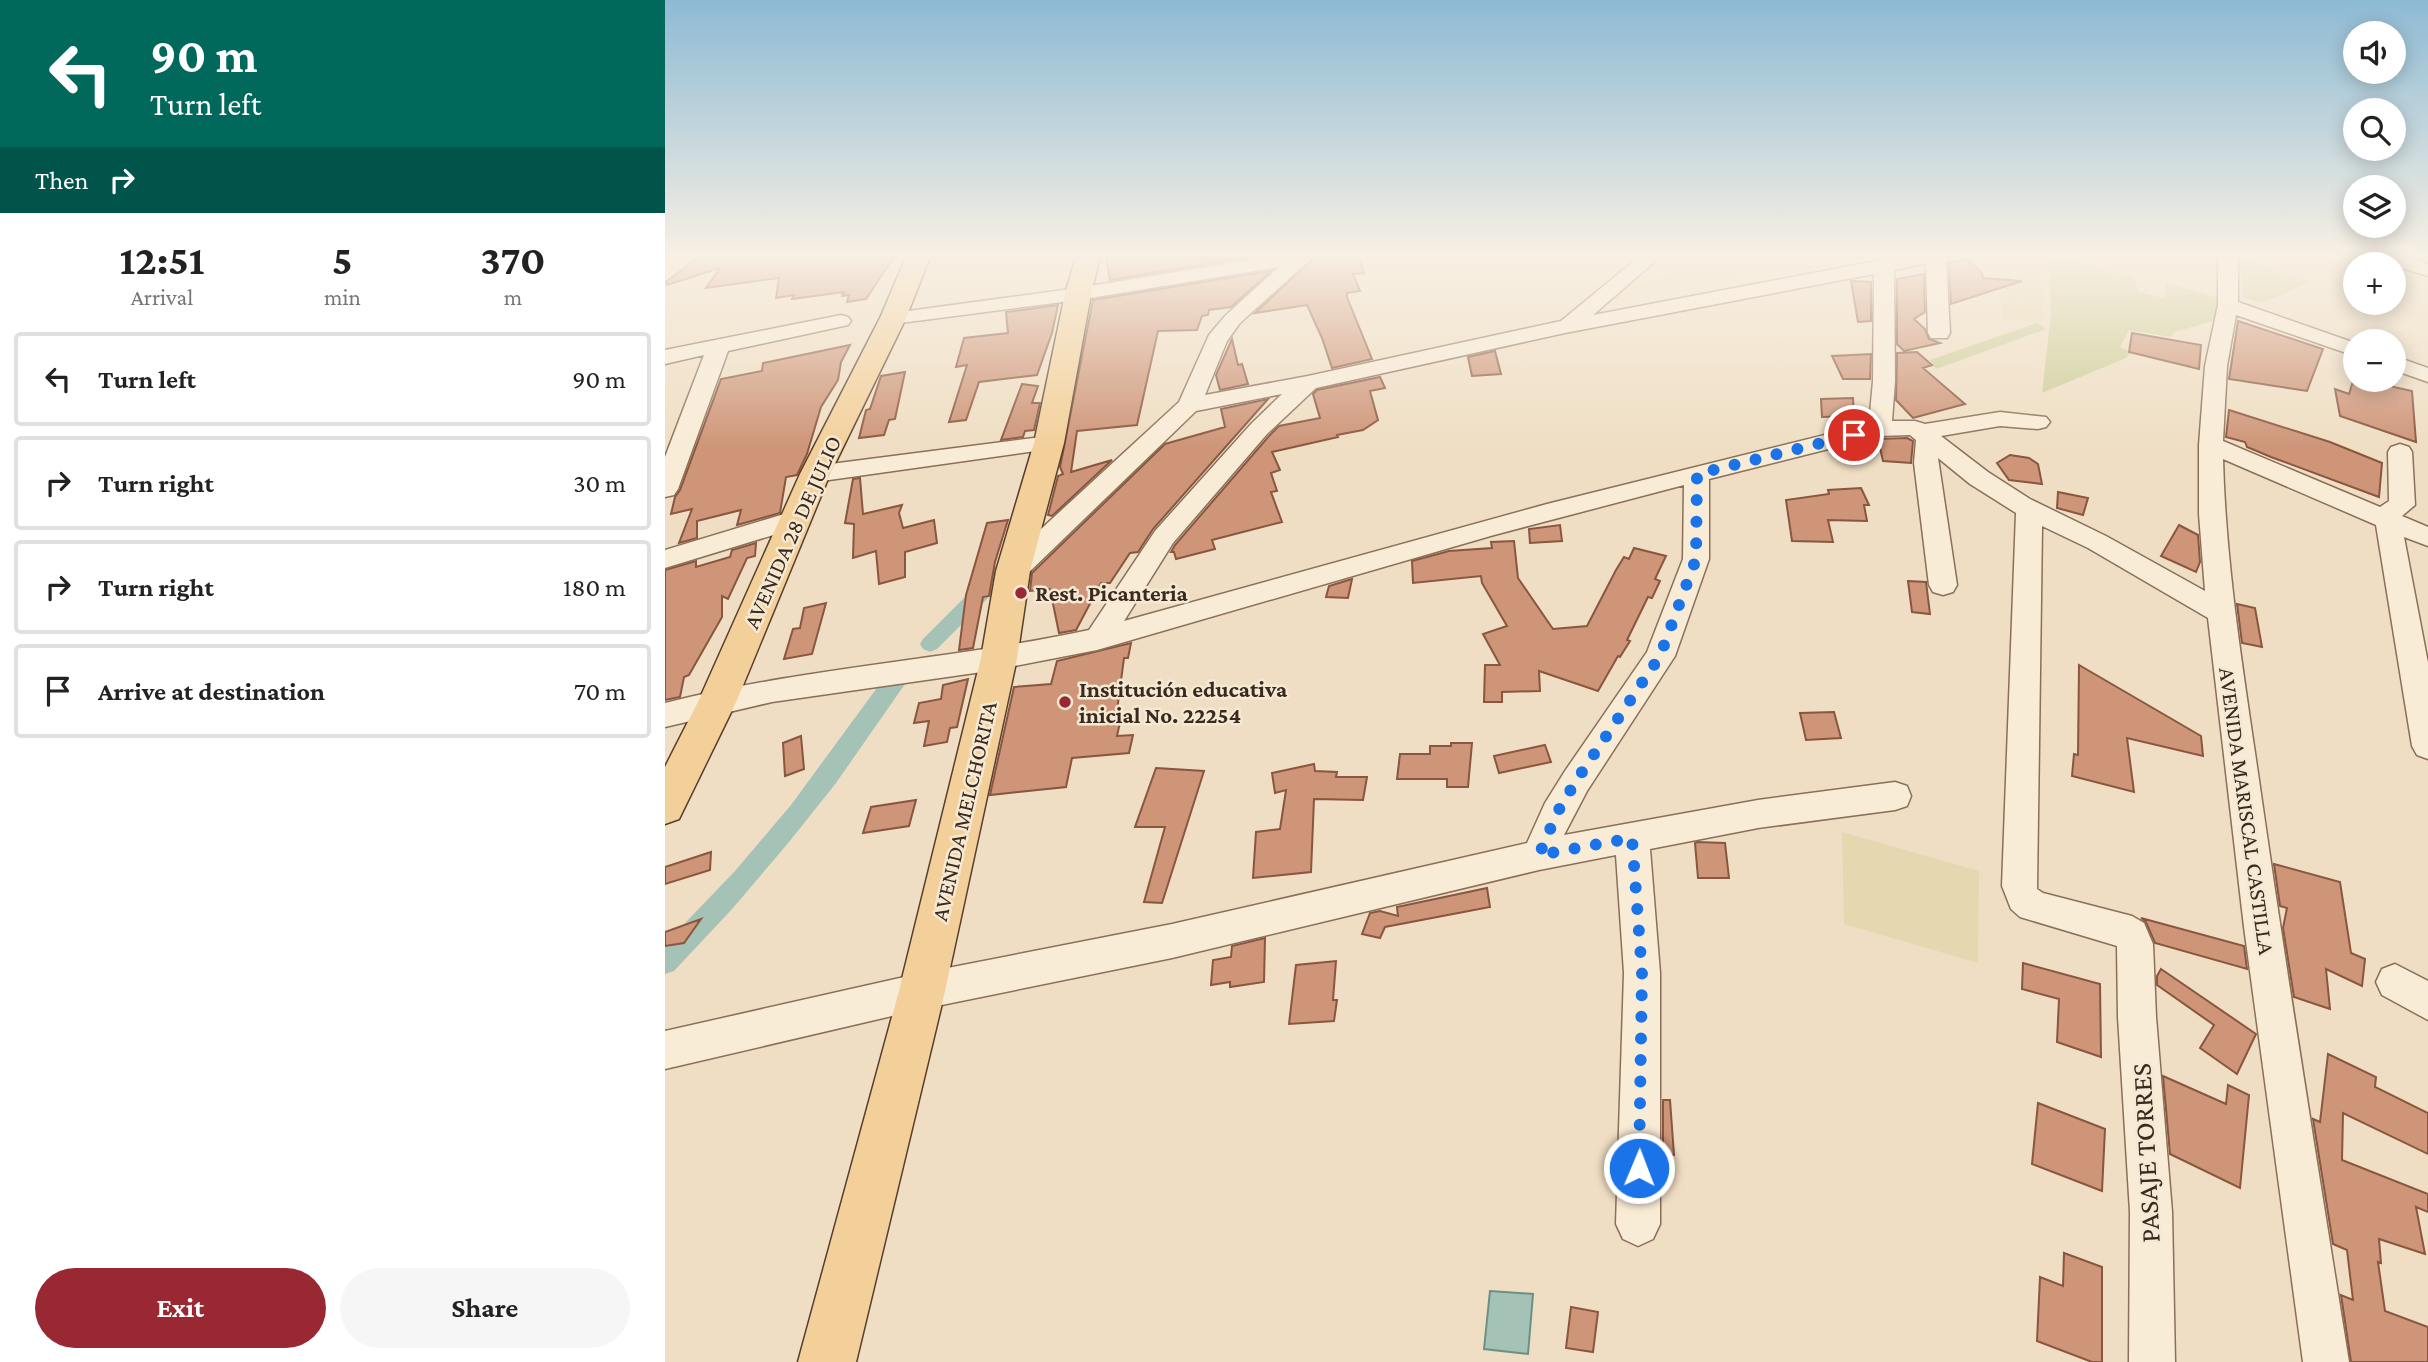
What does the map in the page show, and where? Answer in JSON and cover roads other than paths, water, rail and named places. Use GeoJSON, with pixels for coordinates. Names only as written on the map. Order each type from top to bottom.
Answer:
{"type":"FeatureCollection","features":[{"type":"Feature","properties":{"kind":"main road","name":"AVENIDA 28 DE JULIO"},"geometry":{"type":"LineString","coordinates":[[665,807],[718,700],[815,474],[892,321]]}},
{"type":"Feature","properties":{"kind":"main road","name":"AVENIDA MELCHORITA"},"geometry":{"type":"LineString","coordinates":[[827,1362],[922,990],[999,658],[1013,571],[1049,443],[1074,321]]}},
{"type":"Feature","properties":{"kind":"street"},"geometry":{"type":"LineString","coordinates":[[665,358],[841,321]]}},
{"type":"Feature","properties":{"kind":"street"},"geometry":{"type":"LineString","coordinates":[[1013,571],[1189,405],[1217,340],[1232,321]]}},
{"type":"Feature","properties":{"kind":"street"},"geometry":{"type":"LineString","coordinates":[[1566,327],[1574,321]]}},
{"type":"Feature","properties":{"kind":"street"},"geometry":{"type":"LineString","coordinates":[[1189,405],[1307,383],[1600,321]]}},
{"type":"Feature","properties":{"kind":"street"},"geometry":{"type":"LineString","coordinates":[[1880,429],[1884,381],[1884,321]]}},
{"type":"Feature","properties":{"kind":"street"},"geometry":{"type":"LineString","coordinates":[[1939,321],[1939,333]]}},
{"type":"Feature","properties":{"kind":"street","name":"AVENIDA MARISCAL CASTILLA"},"geometry":{"type":"LineString","coordinates":[[2225,321],[2216,366],[2211,445],[2211,514],[2221,613],[2262,927],[2326,1362]]}},
{"type":"Feature","properties":{"kind":"street"},"geometry":{"type":"LineString","coordinates":[[2272,321],[2343,346]]}},
{"type":"Feature","properties":{"kind":"street"},"geometry":{"type":"LineString","coordinates":[[665,489],[718,348]]}},
{"type":"Feature","properties":{"kind":"street"},"geometry":{"type":"LineString","coordinates":[[2406,367],[2428,375]]}},
{"type":"Feature","properties":{"kind":"street"},"geometry":{"type":"LineString","coordinates":[[1099,638],[1164,537],[1259,429],[1307,383]]}},
{"type":"Feature","properties":{"kind":"street"},"geometry":{"type":"LineString","coordinates":[[1926,434],[2000,419],[2038,422]]}},
{"type":"Feature","properties":{"kind":"street"},"geometry":{"type":"LineString","coordinates":[[665,715],[718,700],[924,667],[999,658],[1099,638],[1510,522],[1880,429],[1915,428],[1979,478],[2029,509],[2130,560],[2221,613]]}},
{"type":"Feature","properties":{"kind":"street"},"geometry":{"type":"LineString","coordinates":[[1926,434],[1926,463],[1943,585]]}},
{"type":"Feature","properties":{"kind":"street"},"geometry":{"type":"LineString","coordinates":[[815,474],[1049,443]]}},
{"type":"Feature","properties":{"kind":"street"},"geometry":{"type":"LineString","coordinates":[[2211,445],[2428,537]]}},
{"type":"Feature","properties":{"kind":"street"},"geometry":{"type":"LineString","coordinates":[[2384,519],[2402,505],[2400,452]]}},
{"type":"Feature","properties":{"kind":"street"},"geometry":{"type":"LineString","coordinates":[[1539,855],[1557,813],[1576,781],[1660,656],[1696,559],[1697,474]]}},
{"type":"Feature","properties":{"kind":"street","name":"PASAJE TORRES"},"geometry":{"type":"LineString","coordinates":[[2029,509],[2018,880],[2021,896],[2027,903],[2119,928],[2131,935],[2135,944],[2137,1017],[2151,1212],[2152,1362]]}},
{"type":"Feature","properties":{"kind":"street"},"geometry":{"type":"LineString","coordinates":[[2384,519],[2428,746]]}},
{"type":"Feature","properties":{"kind":"street"},"geometry":{"type":"LineString","coordinates":[[665,559],[795,520]]}},
{"type":"Feature","properties":{"kind":"street"},"geometry":{"type":"LineString","coordinates":[[665,1049],[922,990],[1172,941],[1539,855],[1758,814],[1895,796]]}},
{"type":"Feature","properties":{"kind":"street"},"geometry":{"type":"LineString","coordinates":[[1632,838],[1642,973],[1637,1224]]}},
{"type":"Feature","properties":{"kind":"street"},"geometry":{"type":"LineString","coordinates":[[2395,982],[2428,1002]]}},
{"type":"Feature","properties":{"kind":"waterway"},"geometry":{"type":"LineString","coordinates":[[930,644],[1005,569]]}},
{"type":"Feature","properties":{"kind":"waterway"},"geometry":{"type":"LineString","coordinates":[[665,962],[781,835],[828,776],[876,705],[898,678]]}},
{"type":"Feature","properties":{"kind":"place","name":"Rest. Picanteria"},"geometry":{"type":"Point","coordinates":[1021,593]}},
{"type":"Feature","properties":{"kind":"place","name":"Institución educativa inicial No. 22254"},"geometry":{"type":"Point","coordinates":[1065,702]}}]}
